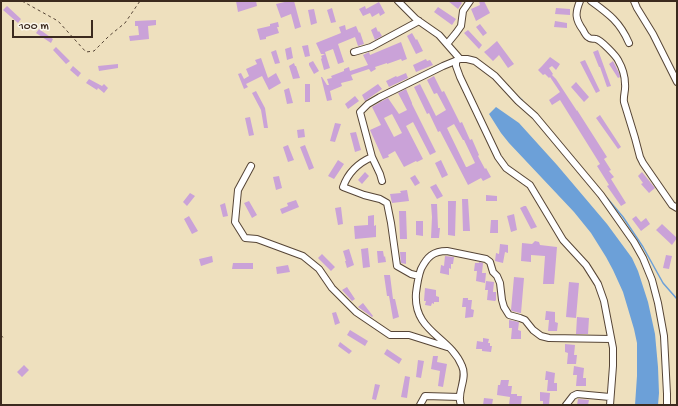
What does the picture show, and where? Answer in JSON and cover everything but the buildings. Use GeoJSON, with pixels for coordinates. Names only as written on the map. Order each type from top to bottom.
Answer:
{"type":"FeatureCollection","features":[{"type":"Feature","properties":{"kind":"street"},"geometry":{"type":"LineString","coordinates":[[398,1],[419,21],[439,35],[458,60]]}},
{"type":"Feature","properties":{"kind":"street"},"geometry":{"type":"LineString","coordinates":[[447,44],[461,26],[463,11],[470,1]]}},
{"type":"Feature","properties":{"kind":"street"},"geometry":{"type":"LineString","coordinates":[[580,1],[576,12],[576,18],[588,38],[595,38],[599,40],[618,58],[626,84],[623,98],[636,138],[640,157],[674,207],[677,208]]}},
{"type":"Feature","properties":{"kind":"street"},"geometry":{"type":"LineString","coordinates":[[591,1],[615,20],[624,32],[629,43]]}},
{"type":"Feature","properties":{"kind":"street"},"geometry":{"type":"LineString","coordinates":[[634,1],[653,34],[677,82]]}},
{"type":"Feature","properties":{"kind":"street"},"geometry":{"type":"LineString","coordinates":[[354,52],[371,47],[419,21]]}},
{"type":"Feature","properties":{"kind":"street"},"geometry":{"type":"LineString","coordinates":[[382,181],[372,157],[360,112],[368,104],[458,60],[467,59],[475,61],[495,76],[518,101],[535,116],[601,196],[621,222],[643,258],[652,280],[664,336],[667,394],[666,405]]}},
{"type":"Feature","properties":{"kind":"street"},"geometry":{"type":"LineString","coordinates":[[458,60],[456,66],[460,77],[498,158],[506,168],[530,185],[563,240],[586,265],[602,292],[613,356],[610,405]]}},
{"type":"Feature","properties":{"kind":"street"},"geometry":{"type":"LineString","coordinates":[[372,157],[357,166],[346,180],[343,187],[380,198],[387,203],[396,266],[411,274],[419,276]]}},
{"type":"Feature","properties":{"kind":"street"},"geometry":{"type":"LineString","coordinates":[[250,166],[238,190],[236,222],[245,238],[257,239],[303,256],[319,269],[332,288],[356,312],[390,335],[409,335],[450,348]]}},
{"type":"Feature","properties":{"kind":"street"},"geometry":{"type":"LineString","coordinates":[[461,405],[460,397],[464,373],[463,367],[450,348],[424,324],[419,316],[416,302],[419,276],[425,261],[429,256],[440,251],[486,259],[490,262],[493,272],[497,276],[500,283],[502,300],[509,315],[524,320],[541,336],[549,338],[611,339]]}},
{"type":"Feature","properties":{"kind":"street"},"geometry":{"type":"LineString","coordinates":[[566,405],[573,396],[577,394],[610,397]]}},
{"type":"Feature","properties":{"kind":"street"},"geometry":{"type":"LineString","coordinates":[[420,405],[425,396],[460,397]]}},
{"type":"Feature","properties":{"kind":"path"},"geometry":{"type":"LineString","coordinates":[[22,1],[58,21],[86,52],[94,52],[125,22],[140,1]]}},
{"type":"Feature","properties":{"kind":"path"},"geometry":{"type":"LineString","coordinates":[[1,335],[4,339]]}},
{"type":"Feature","properties":{"kind":"water"},"geometry":{"type":"Polygon","coordinates":[[[496,107],[519,123],[557,165],[607,224],[632,258],[648,302],[655,334],[658,367],[658,405],[635,405],[637,343],[623,292],[606,257],[591,233],[574,212],[501,133],[489,114],[496,107]]]}},
{"type":"Feature","properties":{"kind":"waterway"},"geometry":{"type":"LineString","coordinates":[[466,56],[474,58]]}},
{"type":"Feature","properties":{"kind":"waterway"},"geometry":{"type":"LineString","coordinates":[[513,92],[522,100]]}},
{"type":"Feature","properties":{"kind":"waterway"},"geometry":{"type":"LineString","coordinates":[[607,198],[623,217],[643,247],[663,283],[677,299]]}}]}
